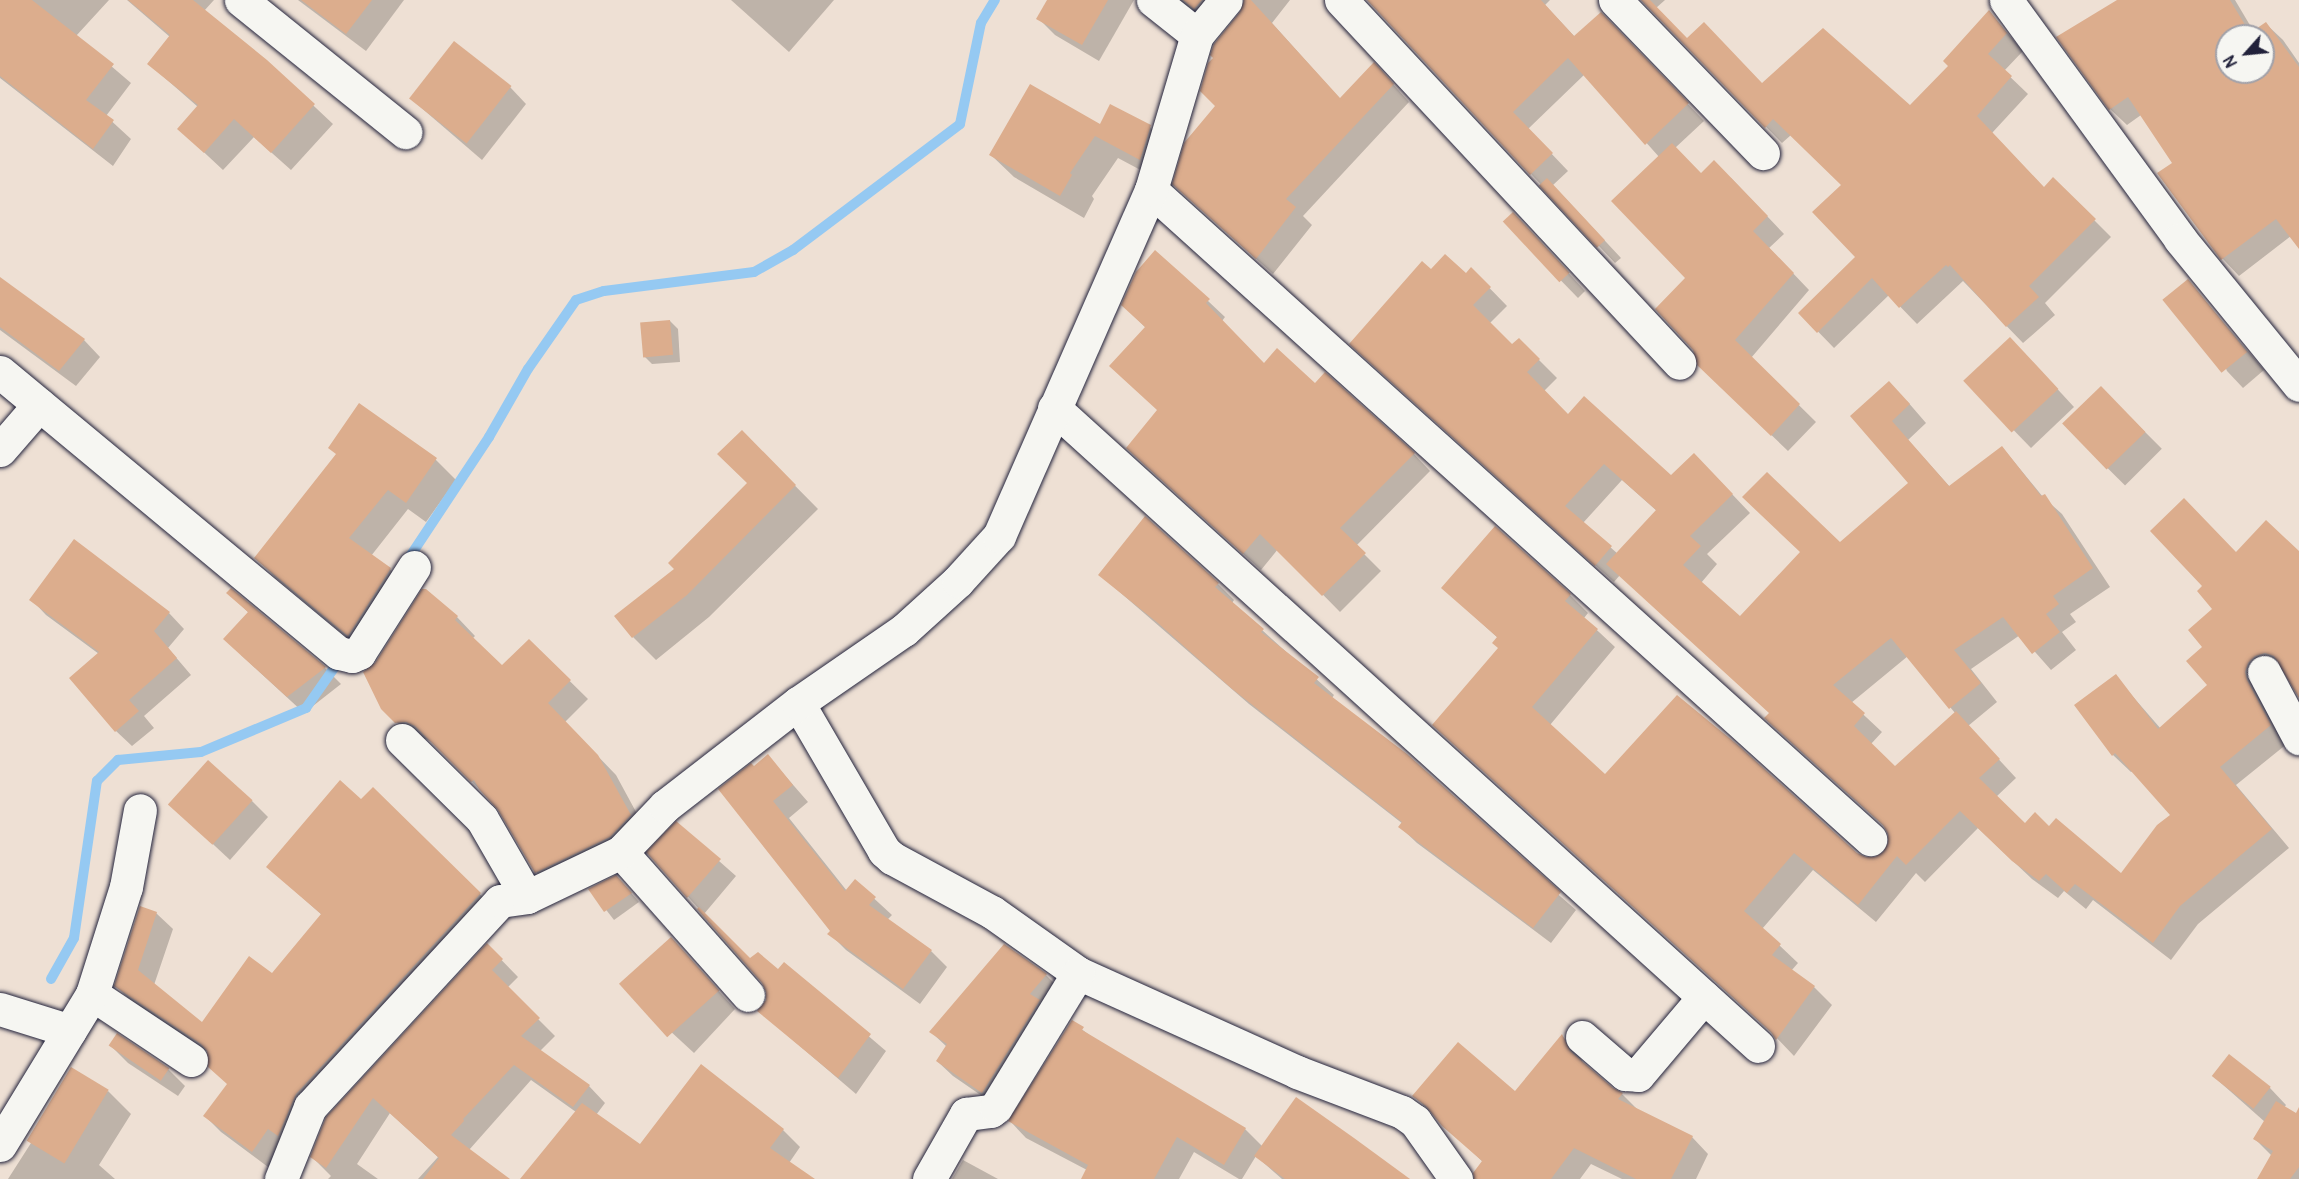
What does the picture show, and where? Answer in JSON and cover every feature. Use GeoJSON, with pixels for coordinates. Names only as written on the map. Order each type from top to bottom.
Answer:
{"type":"FeatureCollection","features":[{"type":"Feature","properties":{"kind":"street"},"geometry":{"type":"LineString","coordinates":[[241,0],[405,132]]}},
{"type":"Feature","properties":{"kind":"street"},"geometry":{"type":"LineString","coordinates":[[1153,0],[1197,35]]}},
{"type":"Feature","properties":{"kind":"street"},"geometry":{"type":"LineString","coordinates":[[281,1179],[310,1107],[500,901],[528,897],[621,852],[665,806],[798,703],[904,630],[958,580],[999,536],[1151,190],[1197,35],[1226,0]]}},
{"type":"Feature","properties":{"kind":"street"},"geometry":{"type":"LineString","coordinates":[[1341,0],[1679,363]]}},
{"type":"Feature","properties":{"kind":"street"},"geometry":{"type":"LineString","coordinates":[[1615,0],[1763,153]]}},
{"type":"Feature","properties":{"kind":"street"},"geometry":{"type":"LineString","coordinates":[[2006,0],[2180,239],[2299,385]]}},
{"type":"Feature","properties":{"kind":"street"},"geometry":{"type":"LineString","coordinates":[[1151,190],[1870,839]]}},
{"type":"Feature","properties":{"kind":"street"},"geometry":{"type":"LineString","coordinates":[[0,372],[339,653],[352,656],[359,653],[414,567]]}},
{"type":"Feature","properties":{"kind":"street"},"geometry":{"type":"LineString","coordinates":[[0,450],[39,405]]}},
{"type":"Feature","properties":{"kind":"street"},"geometry":{"type":"LineString","coordinates":[[1054,408],[1758,1046]]}},
{"type":"Feature","properties":{"kind":"street"},"geometry":{"type":"LineString","coordinates":[[2265,672],[2299,738]]}},
{"type":"Feature","properties":{"kind":"street"},"geometry":{"type":"LineString","coordinates":[[798,703],[884,852],[992,912],[1078,973],[1297,1071],[1402,1112],[1416,1121],[1456,1179]]}},
{"type":"Feature","properties":{"kind":"street"},"geometry":{"type":"LineString","coordinates":[[402,740],[482,819],[528,897]]}},
{"type":"Feature","properties":{"kind":"street"},"geometry":{"type":"LineString","coordinates":[[0,1145],[93,994],[126,887],[140,810]]}},
{"type":"Feature","properties":{"kind":"street"},"geometry":{"type":"LineString","coordinates":[[621,852],[748,995]]}},
{"type":"Feature","properties":{"kind":"street"},"geometry":{"type":"LineString","coordinates":[[929,1179],[966,1114],[991,1111],[996,1107],[1078,973]]}},
{"type":"Feature","properties":{"kind":"street"},"geometry":{"type":"LineString","coordinates":[[93,994],[191,1060]]}},
{"type":"Feature","properties":{"kind":"street"},"geometry":{"type":"LineString","coordinates":[[1582,1037],[1625,1074],[1638,1075],[1704,997]]}},
{"type":"Feature","properties":{"kind":"street"},"geometry":{"type":"LineString","coordinates":[[0,1008],[70,1031]]}},
{"type":"Feature","properties":{"kind":"building"},"geometry":{"type":"Polygon","coordinates":[[[0,0],[32,0],[114,64],[86,100],[114,120],[93,149],[0,76],[0,0]]]}},
{"type":"Feature","properties":{"kind":"building"},"geometry":{"type":"Polygon","coordinates":[[[128,0],[193,0],[267,60],[315,104],[271,153],[234,119],[204,153],[177,129],[198,105],[147,64],[170,35],[128,0]]]}},
{"type":"Feature","properties":{"kind":"building"},"geometry":{"type":"Polygon","coordinates":[[[301,0],[372,0],[346,34],[301,0]]]}},
{"type":"Feature","properties":{"kind":"building"},"geometry":{"type":"Polygon","coordinates":[[[1047,0],[1108,0],[1082,45],[1036,19],[1047,0]]]}},
{"type":"Feature","properties":{"kind":"building"},"geometry":{"type":"Polygon","coordinates":[[[1183,0],[1202,0],[1194,9],[1183,0]]]}},
{"type":"Feature","properties":{"kind":"building"},"geometry":{"type":"Polygon","coordinates":[[[1244,0],[1251,0],[1340,98],[1374,62],[1394,84],[1286,199],[1296,207],[1256,259],[1172,184],[1184,143],[1215,106],[1200,91],[1208,63],[1213,58],[1210,55],[1214,44],[1240,12],[1244,0]]]}},
{"type":"Feature","properties":{"kind":"building"},"geometry":{"type":"Polygon","coordinates":[[[1367,0],[1541,0],[1574,36],[1601,12],[1689,103],[1645,145],[1568,58],[1513,112],[1553,153],[1530,175],[1367,0]]]}},
{"type":"Feature","properties":{"kind":"building"},"geometry":{"type":"Polygon","coordinates":[[[1641,0],[1650,0],[1687,38],[1704,22],[1762,83],[1823,28],[1910,105],[1948,66],[1943,61],[1989,10],[2007,33],[1988,54],[2012,76],[1977,116],[2044,187],[2053,177],[2096,219],[2029,286],[2039,297],[2006,327],[1950,265],[1948,267],[1946,265],[1899,308],[1872,278],[1817,333],[1798,313],[1855,257],[1812,212],[1841,185],[1773,119],[1765,128],[1641,0]]]}},
{"type":"Feature","properties":{"kind":"building"},"geometry":{"type":"Polygon","coordinates":[[[2117,0],[2230,0],[2245,24],[2215,24],[2215,84],[2275,84],[2275,34],[2299,67],[2299,249],[2276,219],[2221,260],[2157,173],[2172,163],[2128,97],[2109,110],[2056,37],[2117,0]]]}},
{"type":"Feature","properties":{"kind":"building"},"geometry":{"type":"Polygon","coordinates":[[[454,41],[512,86],[467,143],[409,99],[454,41]]]}},
{"type":"Feature","properties":{"kind":"building"},"geometry":{"type":"Polygon","coordinates":[[[1030,84],[1100,124],[1110,104],[1151,125],[1140,160],[1095,136],[1070,173],[1072,175],[1060,196],[989,155],[1030,84]]]}},
{"type":"Feature","properties":{"kind":"building"},"geometry":{"type":"Polygon","coordinates":[[[1672,143],[1701,173],[1714,160],[1768,216],[1753,231],[1794,273],[1735,340],[1800,404],[1771,436],[1697,365],[1693,350],[1655,309],[1685,278],[1611,201],[1672,143]]]}},
{"type":"Feature","properties":{"kind":"building"},"geometry":{"type":"Polygon","coordinates":[[[1547,178],[1605,240],[1597,248],[1539,186],[1547,178]]]}},
{"type":"Feature","properties":{"kind":"building"},"geometry":{"type":"Polygon","coordinates":[[[1513,212],[1570,273],[1559,282],[1503,222],[1513,212]]]}},
{"type":"Feature","properties":{"kind":"building"},"geometry":{"type":"Polygon","coordinates":[[[1155,250],[1210,299],[1206,303],[1264,363],[1277,348],[1315,383],[1325,372],[1415,453],[1340,528],[1366,553],[1322,596],[1260,534],[1243,554],[1126,448],[1157,410],[1109,366],[1145,327],[1121,305],[1136,272],[1155,250]]]}},
{"type":"Feature","properties":{"kind":"building"},"geometry":{"type":"Polygon","coordinates":[[[1445,254],[1466,273],[1471,267],[1491,287],[1473,305],[1512,344],[1519,338],[1540,359],[1527,372],[1568,414],[1584,396],[1671,475],[1694,453],[1733,494],[1690,536],[1701,546],[1683,565],[1740,616],[1800,552],[1742,497],[1767,472],[1840,542],[1908,483],[1850,416],[1889,381],[1910,404],[1892,421],[1949,486],[2002,446],[2041,496],[2045,494],[2093,568],[2053,596],[2059,604],[2046,614],[2060,632],[2032,654],[2003,617],[1954,650],[1981,683],[1949,709],[1891,638],[1833,685],[1865,713],[1854,726],[1895,766],[1956,711],[2000,759],[1979,778],[2025,823],[2035,812],[2049,826],[2056,818],[2121,873],[2157,825],[2170,815],[2115,753],[2112,756],[2074,705],[2116,674],[2158,729],[2207,685],[2186,661],[2202,647],[2188,630],[2212,609],[2197,591],[2202,586],[2150,531],[2184,498],[2236,552],[2266,520],[2299,551],[2299,698],[2274,656],[2265,653],[2255,656],[2248,663],[2245,672],[2271,725],[2220,767],[2272,829],[2180,906],[2153,943],[2075,884],[2067,893],[2046,874],[2039,881],[2012,861],[1960,811],[1906,865],[1897,856],[1858,905],[1794,853],[1744,911],[1781,944],[1772,955],[1815,986],[1776,1040],[1771,1032],[1432,725],[1498,648],[1492,643],[1497,637],[1441,588],[1495,526],[1571,594],[1565,601],[1598,629],[1532,707],[1605,774],[1677,695],[1739,746],[1857,853],[1866,857],[1875,857],[1883,852],[1888,843],[1888,834],[1883,825],[1764,718],[1769,713],[1606,564],[1656,510],[1604,464],[1565,506],[1612,546],[1595,566],[1349,344],[1422,261],[1431,269],[1445,254]]]}},
{"type":"Feature","properties":{"kind":"building"},"geometry":{"type":"Polygon","coordinates":[[[0,277],[85,339],[59,371],[0,327],[0,277]]]}},
{"type":"Feature","properties":{"kind":"building"},"geometry":{"type":"Polygon","coordinates":[[[2188,279],[2247,352],[2222,373],[2162,300],[2188,279]]]}},
{"type":"Feature","properties":{"kind":"building"},"geometry":{"type":"Polygon","coordinates":[[[670,320],[673,355],[643,357],[640,323],[670,320]]]}},
{"type":"Feature","properties":{"kind":"building"},"geometry":{"type":"Polygon","coordinates":[[[2010,337],[2058,389],[2012,433],[1963,381],[2010,337]]]}},
{"type":"Feature","properties":{"kind":"building"},"geometry":{"type":"Polygon","coordinates":[[[2101,386],[2145,432],[2107,470],[2062,424],[2101,386]]]}},
{"type":"Feature","properties":{"kind":"building"},"geometry":{"type":"Polygon","coordinates":[[[359,403],[437,458],[406,503],[388,490],[349,538],[391,568],[348,636],[254,558],[336,454],[328,448],[359,403]]]}},
{"type":"Feature","properties":{"kind":"building"},"geometry":{"type":"Polygon","coordinates":[[[742,430],[796,485],[687,595],[632,638],[614,616],[674,569],[668,563],[747,483],[717,454],[742,430]]]}},
{"type":"Feature","properties":{"kind":"building"},"geometry":{"type":"Polygon","coordinates":[[[1145,516],[1219,583],[1215,587],[1264,629],[1261,632],[1319,677],[1314,683],[1407,754],[1561,892],[1533,928],[1398,827],[1402,822],[1231,688],[1158,623],[1098,575],[1145,516]]]}},
{"type":"Feature","properties":{"kind":"building"},"geometry":{"type":"Polygon","coordinates":[[[74,539],[170,612],[154,631],[177,658],[129,700],[139,711],[115,732],[69,678],[99,652],[29,600],[74,539]]]}},
{"type":"Feature","properties":{"kind":"building"},"geometry":{"type":"Polygon","coordinates":[[[231,588],[326,667],[287,697],[223,639],[248,612],[226,593],[231,588]]]}},
{"type":"Feature","properties":{"kind":"building"},"geometry":{"type":"Polygon","coordinates":[[[422,589],[426,589],[458,616],[455,620],[502,665],[529,639],[571,680],[548,703],[598,755],[631,815],[610,837],[535,873],[498,810],[474,780],[471,782],[415,726],[406,722],[395,723],[381,709],[363,672],[375,663],[422,589]]]}},
{"type":"Feature","properties":{"kind":"building"},"geometry":{"type":"Polygon","coordinates":[[[768,754],[793,785],[773,801],[845,891],[855,879],[876,897],[869,905],[932,950],[903,989],[827,934],[830,931],[718,789],[751,763],[754,766],[768,754]]]}},
{"type":"Feature","properties":{"kind":"building"},"geometry":{"type":"Polygon","coordinates":[[[208,760],[253,800],[212,845],[168,805],[208,760]]]}},
{"type":"Feature","properties":{"kind":"building"},"geometry":{"type":"Polygon","coordinates":[[[340,780],[361,799],[373,787],[481,893],[296,1094],[278,1136],[268,1129],[252,1152],[203,1116],[227,1084],[208,1067],[207,1051],[201,1044],[114,986],[140,906],[157,912],[138,970],[202,1022],[249,956],[272,973],[321,914],[266,867],[340,780]]]}},
{"type":"Feature","properties":{"kind":"building"},"geometry":{"type":"Polygon","coordinates":[[[676,821],[721,859],[687,898],[646,852],[676,821]]]}},
{"type":"Feature","properties":{"kind":"building"},"geometry":{"type":"Polygon","coordinates":[[[616,875],[632,893],[604,912],[588,889],[616,875]]]}},
{"type":"Feature","properties":{"kind":"building"},"geometry":{"type":"Polygon","coordinates":[[[699,907],[750,958],[758,952],[778,969],[784,962],[871,1034],[838,1078],[757,1011],[766,1000],[766,992],[762,983],[697,909],[699,907]]]}},
{"type":"Feature","properties":{"kind":"building"},"geometry":{"type":"Polygon","coordinates":[[[671,937],[719,991],[667,1037],[619,984],[671,937]]]}},
{"type":"Feature","properties":{"kind":"building"},"geometry":{"type":"Polygon","coordinates":[[[487,943],[503,959],[492,970],[540,1018],[521,1036],[590,1085],[573,1107],[514,1065],[463,1119],[464,1121],[451,1135],[510,1179],[423,1179],[439,1158],[373,1098],[326,1168],[310,1157],[326,1117],[487,943]]]}},
{"type":"Feature","properties":{"kind":"building"},"geometry":{"type":"Polygon","coordinates":[[[1004,944],[1047,974],[1030,994],[1040,1000],[982,1093],[936,1061],[947,1044],[929,1032],[1004,944]]]}},
{"type":"Feature","properties":{"kind":"building"},"geometry":{"type":"Polygon","coordinates":[[[1072,1020],[1084,1027],[1082,1030],[1246,1128],[1224,1165],[1177,1137],[1154,1179],[1081,1179],[1088,1165],[1008,1121],[1072,1020]]]}},
{"type":"Feature","properties":{"kind":"building"},"geometry":{"type":"Polygon","coordinates":[[[117,1033],[169,1068],[161,1081],[109,1045],[117,1033]]]}},
{"type":"Feature","properties":{"kind":"building"},"geometry":{"type":"Polygon","coordinates":[[[1562,1034],[1570,1051],[1613,1088],[1623,1093],[1618,1099],[1693,1136],[1671,1179],[1636,1179],[1574,1148],[1551,1179],[1474,1179],[1473,1173],[1482,1161],[1442,1126],[1426,1106],[1412,1096],[1458,1042],[1515,1091],[1562,1034]]]}},
{"type":"Feature","properties":{"kind":"building"},"geometry":{"type":"Polygon","coordinates":[[[2229,1054],[2271,1087],[2254,1109],[2212,1076],[2229,1054]]]}},
{"type":"Feature","properties":{"kind":"building"},"geometry":{"type":"Polygon","coordinates":[[[701,1064],[784,1129],[770,1148],[815,1179],[520,1179],[582,1103],[640,1144],[701,1064]]]}},
{"type":"Feature","properties":{"kind":"building"},"geometry":{"type":"Polygon","coordinates":[[[71,1067],[109,1090],[64,1163],[27,1141],[71,1067]]]}},
{"type":"Feature","properties":{"kind":"building"},"geometry":{"type":"Polygon","coordinates":[[[1296,1097],[1410,1179],[1285,1179],[1254,1156],[1296,1097]]]}},
{"type":"Feature","properties":{"kind":"building"},"geometry":{"type":"Polygon","coordinates":[[[2276,1101],[2296,1113],[2299,1107],[2299,1167],[2290,1179],[2257,1179],[2273,1151],[2253,1139],[2276,1101]]]}},
{"type":"Feature","properties":{"kind":"waterway"},"geometry":{"type":"LineString","coordinates":[[407,561],[489,437],[528,369],[576,300],[604,291],[754,272],[793,250],[960,124],[981,23],[995,0]]}},
{"type":"Feature","properties":{"kind":"waterway"},"geometry":{"type":"LineString","coordinates":[[51,979],[74,938],[97,781],[118,760],[201,752],[306,708],[341,658]]}}]}
